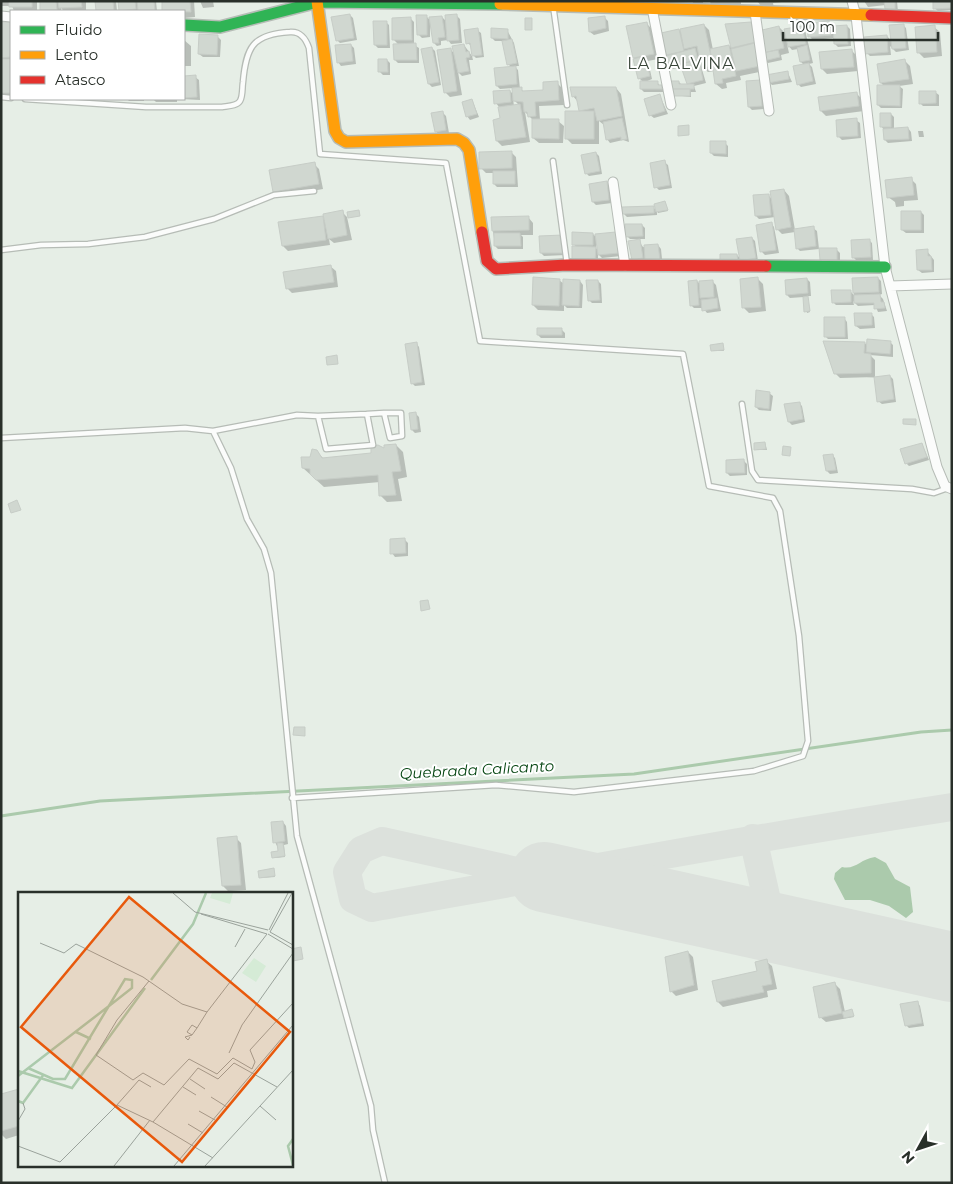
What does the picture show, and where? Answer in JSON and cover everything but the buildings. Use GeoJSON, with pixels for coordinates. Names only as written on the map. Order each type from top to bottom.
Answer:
{"type":"FeatureCollection","features":[{"type":"Feature","properties":{"kind":"street"},"geometry":{"type":"LineString","coordinates":[[852,1],[856,16],[885,267],[937,467],[945,486],[950,488]]}},
{"type":"Feature","properties":{"kind":"street"},"geometry":{"type":"LineString","coordinates":[[185,25],[220,27],[318,2],[552,4],[952,18]]}},
{"type":"Feature","properties":{"kind":"street"},"geometry":{"type":"LineString","coordinates":[[318,2],[335,131],[339,138],[346,142],[458,140],[464,143],[469,150],[487,260],[490,266],[496,268],[568,265],[885,267]]}},
{"type":"Feature","properties":{"kind":"street"},"geometry":{"type":"LineString","coordinates":[[652,8],[671,105]]}},
{"type":"Feature","properties":{"kind":"street"},"geometry":{"type":"LineString","coordinates":[[755,12],[769,111]]}},
{"type":"Feature","properties":{"kind":"street"},"geometry":{"type":"LineString","coordinates":[[613,182],[626,266]]}},
{"type":"Feature","properties":{"kind":"street"},"geometry":{"type":"LineString","coordinates":[[890,286],[952,284]]}},
{"type":"Feature","properties":{"kind":"lane"},"geometry":{"type":"LineString","coordinates":[[552,4],[567,105]]}},
{"type":"Feature","properties":{"kind":"lane"},"geometry":{"type":"LineString","coordinates":[[40,100],[146,107],[222,107],[235,105],[242,98],[244,62],[254,43],[269,34],[293,31],[298,33],[305,40],[309,48],[320,154],[446,163],[480,341],[682,354],[709,486],[772,498],[780,511],[799,636],[808,741],[803,756],[754,771],[574,792],[496,785],[292,797]]}},
{"type":"Feature","properties":{"kind":"lane"},"geometry":{"type":"LineString","coordinates":[[553,161],[568,265]]}},
{"type":"Feature","properties":{"kind":"lane"},"geometry":{"type":"LineString","coordinates":[[1,250],[41,245],[88,244],[145,237],[214,219],[274,195],[314,191]]}},
{"type":"Feature","properties":{"kind":"lane"},"geometry":{"type":"LineString","coordinates":[[742,404],[752,471],[758,480],[912,489],[934,493],[950,488]]}},
{"type":"Feature","properties":{"kind":"lane"},"geometry":{"type":"LineString","coordinates":[[1,438],[185,428],[213,432],[297,415],[384,413],[402,413],[402,436],[390,438],[384,413]]}},
{"type":"Feature","properties":{"kind":"lane"},"geometry":{"type":"LineString","coordinates":[[318,416],[326,449],[373,444],[367,414]]}},
{"type":"Feature","properties":{"kind":"lane"},"geometry":{"type":"LineString","coordinates":[[213,432],[231,468],[247,519],[264,550],[271,573],[297,836],[371,1106],[373,1130],[385,1183]]}},
{"type":"Feature","properties":{"kind":"shaded area"},"geometry":{"type":"Polygon","coordinates":[[[875,857],[886,863],[895,879],[910,887],[913,912],[906,918],[889,906],[870,900],[845,900],[834,879],[835,873],[842,867],[855,866],[875,857]]]}},
{"type":"Feature","properties":{"kind":"waterway","name":"Quebrada Calicanto"},"geometry":{"type":"LineString","coordinates":[[1,816],[100,801],[634,774],[921,732],[952,730]]}},
{"type":"Feature","properties":{"kind":"taxiway"},"geometry":{"type":"LineString","coordinates":[[544,877],[382,841],[361,850],[347,872],[353,899],[372,908],[734,843],[952,807]]}},
{"type":"Feature","properties":{"kind":"taxiway"},"geometry":{"type":"LineString","coordinates":[[753,838],[773,927]]}},
{"type":"Feature","properties":{"kind":"runway"},"geometry":{"type":"LineString","coordinates":[[544,877],[952,967]]}},
{"type":"Feature","properties":{"kind":"traffic: fast"},"geometry":{"type":"LineString","coordinates":[[185,25],[220,27],[318,2],[500,4]]}},
{"type":"Feature","properties":{"kind":"traffic: fast"},"geometry":{"type":"LineString","coordinates":[[766,266],[885,267]]}},
{"type":"Feature","properties":{"kind":"traffic: slow"},"geometry":{"type":"LineString","coordinates":[[317,1],[335,131],[339,138],[346,142],[457,139],[464,143],[469,150],[482,232]]}},
{"type":"Feature","properties":{"kind":"traffic: slow"},"geometry":{"type":"LineString","coordinates":[[500,4],[871,15]]}},
{"type":"Feature","properties":{"kind":"traffic: jam"},"geometry":{"type":"LineString","coordinates":[[871,15],[952,18]]}},
{"type":"Feature","properties":{"kind":"traffic: jam"},"geometry":{"type":"LineString","coordinates":[[482,232],[487,261],[496,269],[567,265],[766,266]]}},
{"type":"Feature","properties":{"kind":"district","name":"LA BALVINA"},"geometry":{"type":"Point","coordinates":[681,63]}}]}
